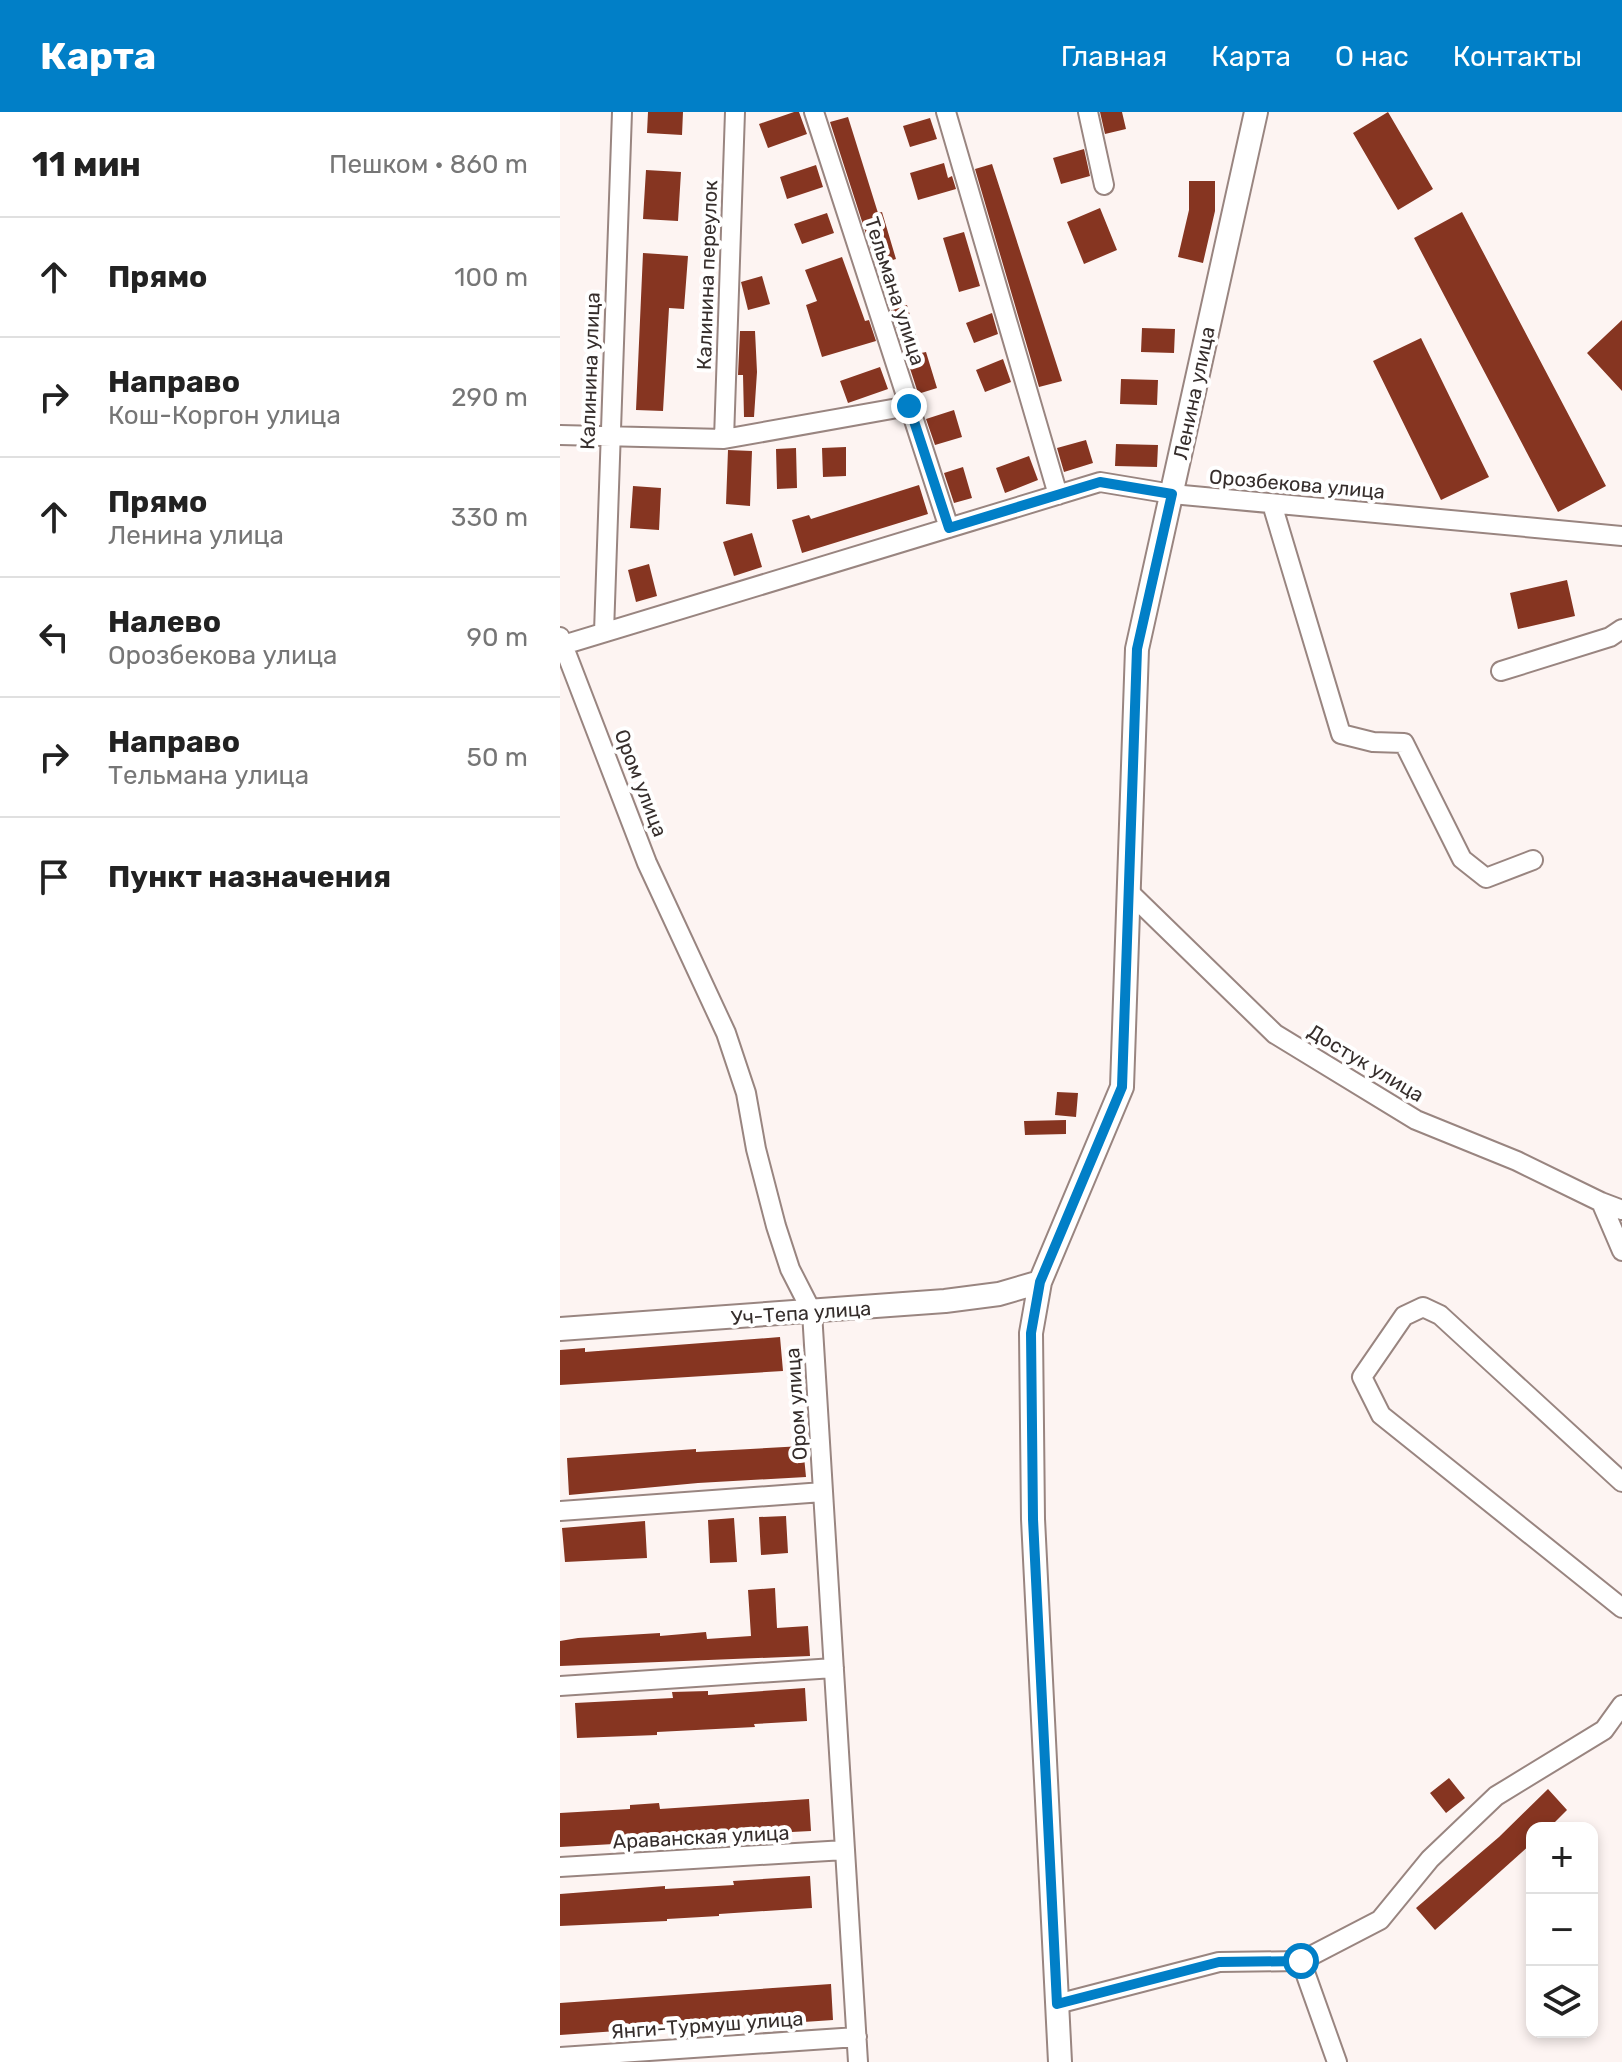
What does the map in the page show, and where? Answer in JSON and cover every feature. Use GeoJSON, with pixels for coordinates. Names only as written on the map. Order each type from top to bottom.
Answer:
{"type":"FeatureCollection","features":[{"type":"Feature","properties":{"kind":"street","name":"Калинина улица"},"geometry":{"type":"LineString","coordinates":[[604,632],[622,112]]}},
{"type":"Feature","properties":{"kind":"street","name":"Калинина переулок"},"geometry":{"type":"LineString","coordinates":[[724,439],[735,112]]}},
{"type":"Feature","properties":{"kind":"street"},"geometry":{"type":"LineString","coordinates":[[946,112],[1058,495]]}},
{"type":"Feature","properties":{"kind":"street"},"geometry":{"type":"LineString","coordinates":[[1088,112],[1104,185]]}},
{"type":"Feature","properties":{"kind":"street","name":"Ленина улица"},"geometry":{"type":"LineString","coordinates":[[1060,2062],[1033,1519],[1031,1333],[1040,1282],[1122,1087],[1137,649],[1256,112]]}},
{"type":"Feature","properties":{"kind":"street","name":"Тельмана улица"},"geometry":{"type":"LineString","coordinates":[[816,113],[949,528]]}},
{"type":"Feature","properties":{"kind":"street"},"geometry":{"type":"LineString","coordinates":[[560,435],[724,439],[909,406]]}},
{"type":"Feature","properties":{"kind":"street","name":"Орозбекова улица"},"geometry":{"type":"LineString","coordinates":[[561,643],[1100,482],[1172,494],[1622,536]]}},
{"type":"Feature","properties":{"kind":"street"},"geometry":{"type":"LineString","coordinates":[[1272,504],[1341,734],[1373,742],[1404,743],[1462,859],[1486,878],[1533,860]]}},
{"type":"Feature","properties":{"kind":"street"},"geometry":{"type":"LineString","coordinates":[[1501,671],[1610,637],[1622,629]]}},
{"type":"Feature","properties":{"kind":"street","name":"Ором улица"},"geometry":{"type":"LineString","coordinates":[[561,643],[647,863],[726,1033],[746,1093],[756,1149],[776,1226],[790,1269],[812,1312],[858,2062]]}},
{"type":"Feature","properties":{"kind":"street","name":"Достук улица"},"geometry":{"type":"LineString","coordinates":[[1129,892],[1275,1034],[1416,1120],[1517,1161],[1622,1210]]}},
{"type":"Feature","properties":{"kind":"street"},"geometry":{"type":"LineString","coordinates":[[1601,1202],[1622,1251]]}},
{"type":"Feature","properties":{"kind":"street","name":"Уч-Тепа улица"},"geometry":{"type":"LineString","coordinates":[[560,1329],[945,1301],[999,1294],[1040,1282]]}},
{"type":"Feature","properties":{"kind":"street"},"geometry":{"type":"LineString","coordinates":[[1622,1482],[1440,1315],[1423,1307],[1404,1316],[1362,1377],[1381,1415],[1622,1608]]}},
{"type":"Feature","properties":{"kind":"street"},"geometry":{"type":"LineString","coordinates":[[560,1511],[823,1492]]}},
{"type":"Feature","properties":{"kind":"street"},"geometry":{"type":"LineString","coordinates":[[560,1686],[834,1668]]}},
{"type":"Feature","properties":{"kind":"street"},"geometry":{"type":"LineString","coordinates":[[1057,2004],[1219,1962],[1301,1961],[1380,1920],[1430,1859],[1496,1796],[1604,1730],[1622,1705]]}},
{"type":"Feature","properties":{"kind":"street","name":"Араванская улица"},"geometry":{"type":"LineString","coordinates":[[560,1867],[845,1850]]}},
{"type":"Feature","properties":{"kind":"street"},"geometry":{"type":"LineString","coordinates":[[1301,1961],[1337,2062]]}},
{"type":"Feature","properties":{"kind":"street","name":"Янги-Турмуш улица"},"geometry":{"type":"LineString","coordinates":[[560,2057],[857,2037]]}},
{"type":"Feature","properties":{"kind":"building"},"geometry":{"type":"Polygon","coordinates":[[[648,112],[683,112],[682,135],[647,133],[648,112]]]}},
{"type":"Feature","properties":{"kind":"building"},"geometry":{"type":"Polygon","coordinates":[[[799,112],[807,134],[768,148],[759,124],[799,112]]]}},
{"type":"Feature","properties":{"kind":"building"},"geometry":{"type":"Polygon","coordinates":[[[1100,112],[1122,112],[1126,129],[1105,134],[1100,112]]]}},
{"type":"Feature","properties":{"kind":"building"},"geometry":{"type":"Polygon","coordinates":[[[1388,112],[1433,189],[1398,210],[1353,133],[1388,112]]]}},
{"type":"Feature","properties":{"kind":"building"},"geometry":{"type":"Polygon","coordinates":[[[848,117],[896,259],[876,265],[830,122],[848,117]]]}},
{"type":"Feature","properties":{"kind":"building"},"geometry":{"type":"Polygon","coordinates":[[[930,118],[937,139],[910,147],[903,126],[930,118]]]}},
{"type":"Feature","properties":{"kind":"building"},"geometry":{"type":"Polygon","coordinates":[[[1084,149],[1090,176],[1061,184],[1053,158],[1084,149]]]}},
{"type":"Feature","properties":{"kind":"building"},"geometry":{"type":"Polygon","coordinates":[[[944,163],[948,178],[952,176],[956,189],[918,200],[910,173],[944,163]]]}},
{"type":"Feature","properties":{"kind":"building"},"geometry":{"type":"Polygon","coordinates":[[[992,164],[1062,381],[1039,387],[975,169],[992,164]]]}},
{"type":"Feature","properties":{"kind":"building"},"geometry":{"type":"Polygon","coordinates":[[[816,165],[823,187],[787,199],[780,177],[816,165]]]}},
{"type":"Feature","properties":{"kind":"building"},"geometry":{"type":"Polygon","coordinates":[[[646,170],[681,172],[678,221],[643,219],[646,170]]]}},
{"type":"Feature","properties":{"kind":"building"},"geometry":{"type":"Polygon","coordinates":[[[1189,181],[1215,181],[1215,211],[1203,263],[1178,257],[1189,210],[1189,181]]]}},
{"type":"Feature","properties":{"kind":"building"},"geometry":{"type":"Polygon","coordinates":[[[1100,208],[1117,250],[1084,264],[1067,222],[1100,208]]]}},
{"type":"Feature","properties":{"kind":"building"},"geometry":{"type":"Polygon","coordinates":[[[1462,212],[1606,486],[1558,512],[1414,238],[1462,212]]]}},
{"type":"Feature","properties":{"kind":"building"},"geometry":{"type":"Polygon","coordinates":[[[827,213],[834,233],[802,244],[794,224],[827,213]]]}},
{"type":"Feature","properties":{"kind":"building"},"geometry":{"type":"Polygon","coordinates":[[[964,232],[980,286],[959,292],[943,238],[964,232]]]}},
{"type":"Feature","properties":{"kind":"building"},"geometry":{"type":"Polygon","coordinates":[[[643,253],[688,256],[684,309],[669,308],[663,411],[636,410],[643,253]]]}},
{"type":"Feature","properties":{"kind":"building"},"geometry":{"type":"Polygon","coordinates":[[[842,257],[865,321],[869,320],[876,341],[822,357],[806,305],[817,301],[805,270],[842,257]]]}},
{"type":"Feature","properties":{"kind":"building"},"geometry":{"type":"Polygon","coordinates":[[[762,276],[770,304],[748,310],[741,282],[762,276]]]}},
{"type":"Feature","properties":{"kind":"building"},"geometry":{"type":"Polygon","coordinates":[[[907,305],[921,353],[926,352],[937,388],[921,393],[918,393],[891,310],[907,305]]]}},
{"type":"Feature","properties":{"kind":"building"},"geometry":{"type":"Polygon","coordinates":[[[992,313],[998,334],[974,343],[966,323],[992,313]]]}},
{"type":"Feature","properties":{"kind":"building"},"geometry":{"type":"Polygon","coordinates":[[[1622,320],[1622,391],[1587,353],[1622,320]]]}},
{"type":"Feature","properties":{"kind":"building"},"geometry":{"type":"Polygon","coordinates":[[[1142,328],[1175,329],[1174,353],[1141,352],[1142,328]]]}},
{"type":"Feature","properties":{"kind":"building"},"geometry":{"type":"Polygon","coordinates":[[[740,331],[755,331],[757,372],[754,417],[744,417],[743,375],[738,375],[740,331]]]}},
{"type":"Feature","properties":{"kind":"building"},"geometry":{"type":"Polygon","coordinates":[[[1421,338],[1489,477],[1441,500],[1373,361],[1421,338]]]}},
{"type":"Feature","properties":{"kind":"building"},"geometry":{"type":"Polygon","coordinates":[[[1003,359],[1011,382],[985,392],[976,370],[1003,359]]]}},
{"type":"Feature","properties":{"kind":"building"},"geometry":{"type":"Polygon","coordinates":[[[880,367],[888,389],[848,403],[840,381],[880,367]]]}},
{"type":"Feature","properties":{"kind":"building"},"geometry":{"type":"Polygon","coordinates":[[[1121,379],[1158,380],[1157,405],[1120,404],[1121,379]]]}},
{"type":"Feature","properties":{"kind":"building"},"geometry":{"type":"Polygon","coordinates":[[[954,410],[962,437],[935,445],[926,419],[954,410]]]}},
{"type":"Feature","properties":{"kind":"building"},"geometry":{"type":"Polygon","coordinates":[[[1086,440],[1093,463],[1064,472],[1057,448],[1086,440]]]}},
{"type":"Feature","properties":{"kind":"building"},"geometry":{"type":"Polygon","coordinates":[[[1116,444],[1158,445],[1157,467],[1115,466],[1116,444]]]}},
{"type":"Feature","properties":{"kind":"building"},"geometry":{"type":"Polygon","coordinates":[[[846,447],[846,476],[823,477],[822,448],[846,447]]]}},
{"type":"Feature","properties":{"kind":"building"},"geometry":{"type":"Polygon","coordinates":[[[796,448],[797,488],[777,489],[776,449],[796,448]]]}},
{"type":"Feature","properties":{"kind":"building"},"geometry":{"type":"Polygon","coordinates":[[[728,450],[752,451],[750,506],[726,504],[728,450]]]}},
{"type":"Feature","properties":{"kind":"building"},"geometry":{"type":"Polygon","coordinates":[[[1029,456],[1038,480],[1005,493],[996,468],[1029,456]]]}},
{"type":"Feature","properties":{"kind":"building"},"geometry":{"type":"Polygon","coordinates":[[[963,467],[972,498],[954,503],[944,473],[963,467]]]}},
{"type":"Feature","properties":{"kind":"building"},"geometry":{"type":"Polygon","coordinates":[[[919,485],[928,514],[802,553],[792,520],[809,515],[811,519],[919,485]]]}},
{"type":"Feature","properties":{"kind":"building"},"geometry":{"type":"Polygon","coordinates":[[[633,486],[661,488],[659,530],[630,528],[633,486]]]}},
{"type":"Feature","properties":{"kind":"building"},"geometry":{"type":"Polygon","coordinates":[[[752,533],[762,567],[734,576],[723,542],[752,533]]]}},
{"type":"Feature","properties":{"kind":"building"},"geometry":{"type":"Polygon","coordinates":[[[649,564],[657,596],[636,602],[628,570],[649,564]]]}},
{"type":"Feature","properties":{"kind":"building"},"geometry":{"type":"Polygon","coordinates":[[[1567,580],[1575,616],[1518,629],[1510,593],[1567,580]]]}},
{"type":"Feature","properties":{"kind":"building"},"geometry":{"type":"Polygon","coordinates":[[[1057,1092],[1078,1093],[1076,1117],[1055,1115],[1057,1092]]]}},
{"type":"Feature","properties":{"kind":"building"},"geometry":{"type":"Polygon","coordinates":[[[1066,1120],[1066,1134],[1025,1135],[1024,1121],[1066,1120]]]}},
{"type":"Feature","properties":{"kind":"building"},"geometry":{"type":"Polygon","coordinates":[[[780,1337],[783,1371],[560,1385],[560,1350],[585,1348],[585,1352],[780,1337]]]}},
{"type":"Feature","properties":{"kind":"building"},"geometry":{"type":"Polygon","coordinates":[[[803,1446],[806,1477],[569,1495],[567,1458],[696,1449],[696,1452],[803,1446]]]}},
{"type":"Feature","properties":{"kind":"building"},"geometry":{"type":"Polygon","coordinates":[[[786,1516],[788,1553],[761,1555],[759,1517],[786,1516]]]}},
{"type":"Feature","properties":{"kind":"building"},"geometry":{"type":"Polygon","coordinates":[[[734,1518],[737,1562],[710,1563],[708,1520],[734,1518]]]}},
{"type":"Feature","properties":{"kind":"building"},"geometry":{"type":"Polygon","coordinates":[[[645,1521],[647,1558],[565,1562],[562,1528],[645,1521]]]}},
{"type":"Feature","properties":{"kind":"building"},"geometry":{"type":"Polygon","coordinates":[[[775,1588],[777,1628],[808,1626],[810,1656],[560,1666],[560,1641],[578,1638],[706,1632],[707,1639],[751,1636],[748,1590],[775,1588]]]}},
{"type":"Feature","properties":{"kind":"building"},"geometry":{"type":"Polygon","coordinates":[[[805,1688],[807,1721],[657,1732],[657,1735],[577,1738],[575,1703],[673,1698],[672,1692],[708,1691],[708,1695],[805,1688]]]}},
{"type":"Feature","properties":{"kind":"building"},"geometry":{"type":"Polygon","coordinates":[[[1449,1778],[1465,1798],[1446,1813],[1430,1793],[1449,1778]]]}},
{"type":"Feature","properties":{"kind":"building"},"geometry":{"type":"Polygon","coordinates":[[[1548,1789],[1567,1810],[1555,1822],[1526,1822],[1526,1848],[1435,1930],[1416,1908],[1499,1837],[1548,1789]]]}},
{"type":"Feature","properties":{"kind":"building"},"geometry":{"type":"Polygon","coordinates":[[[809,1799],[811,1831],[713,1836],[713,1839],[662,1842],[662,1846],[632,1848],[632,1843],[560,1847],[560,1813],[630,1809],[630,1805],[659,1803],[660,1809],[809,1799]]]}},
{"type":"Feature","properties":{"kind":"building"},"geometry":{"type":"Polygon","coordinates":[[[810,1876],[812,1908],[667,1921],[560,1926],[560,1894],[665,1886],[665,1889],[734,1885],[733,1881],[810,1876]]]}},
{"type":"Feature","properties":{"kind":"building"},"geometry":{"type":"Polygon","coordinates":[[[831,1984],[833,2020],[789,2023],[789,2019],[560,2035],[560,2003],[831,1984]]]}},
{"type":"Feature","properties":{"kind":"route"},"geometry":{"type":"LineString","coordinates":[[909,406],[949,528],[1100,482],[1172,494],[1137,649],[1122,1087],[1040,1282],[1031,1333],[1033,1519],[1057,2004],[1219,1962],[1301,1961]]}}]}
